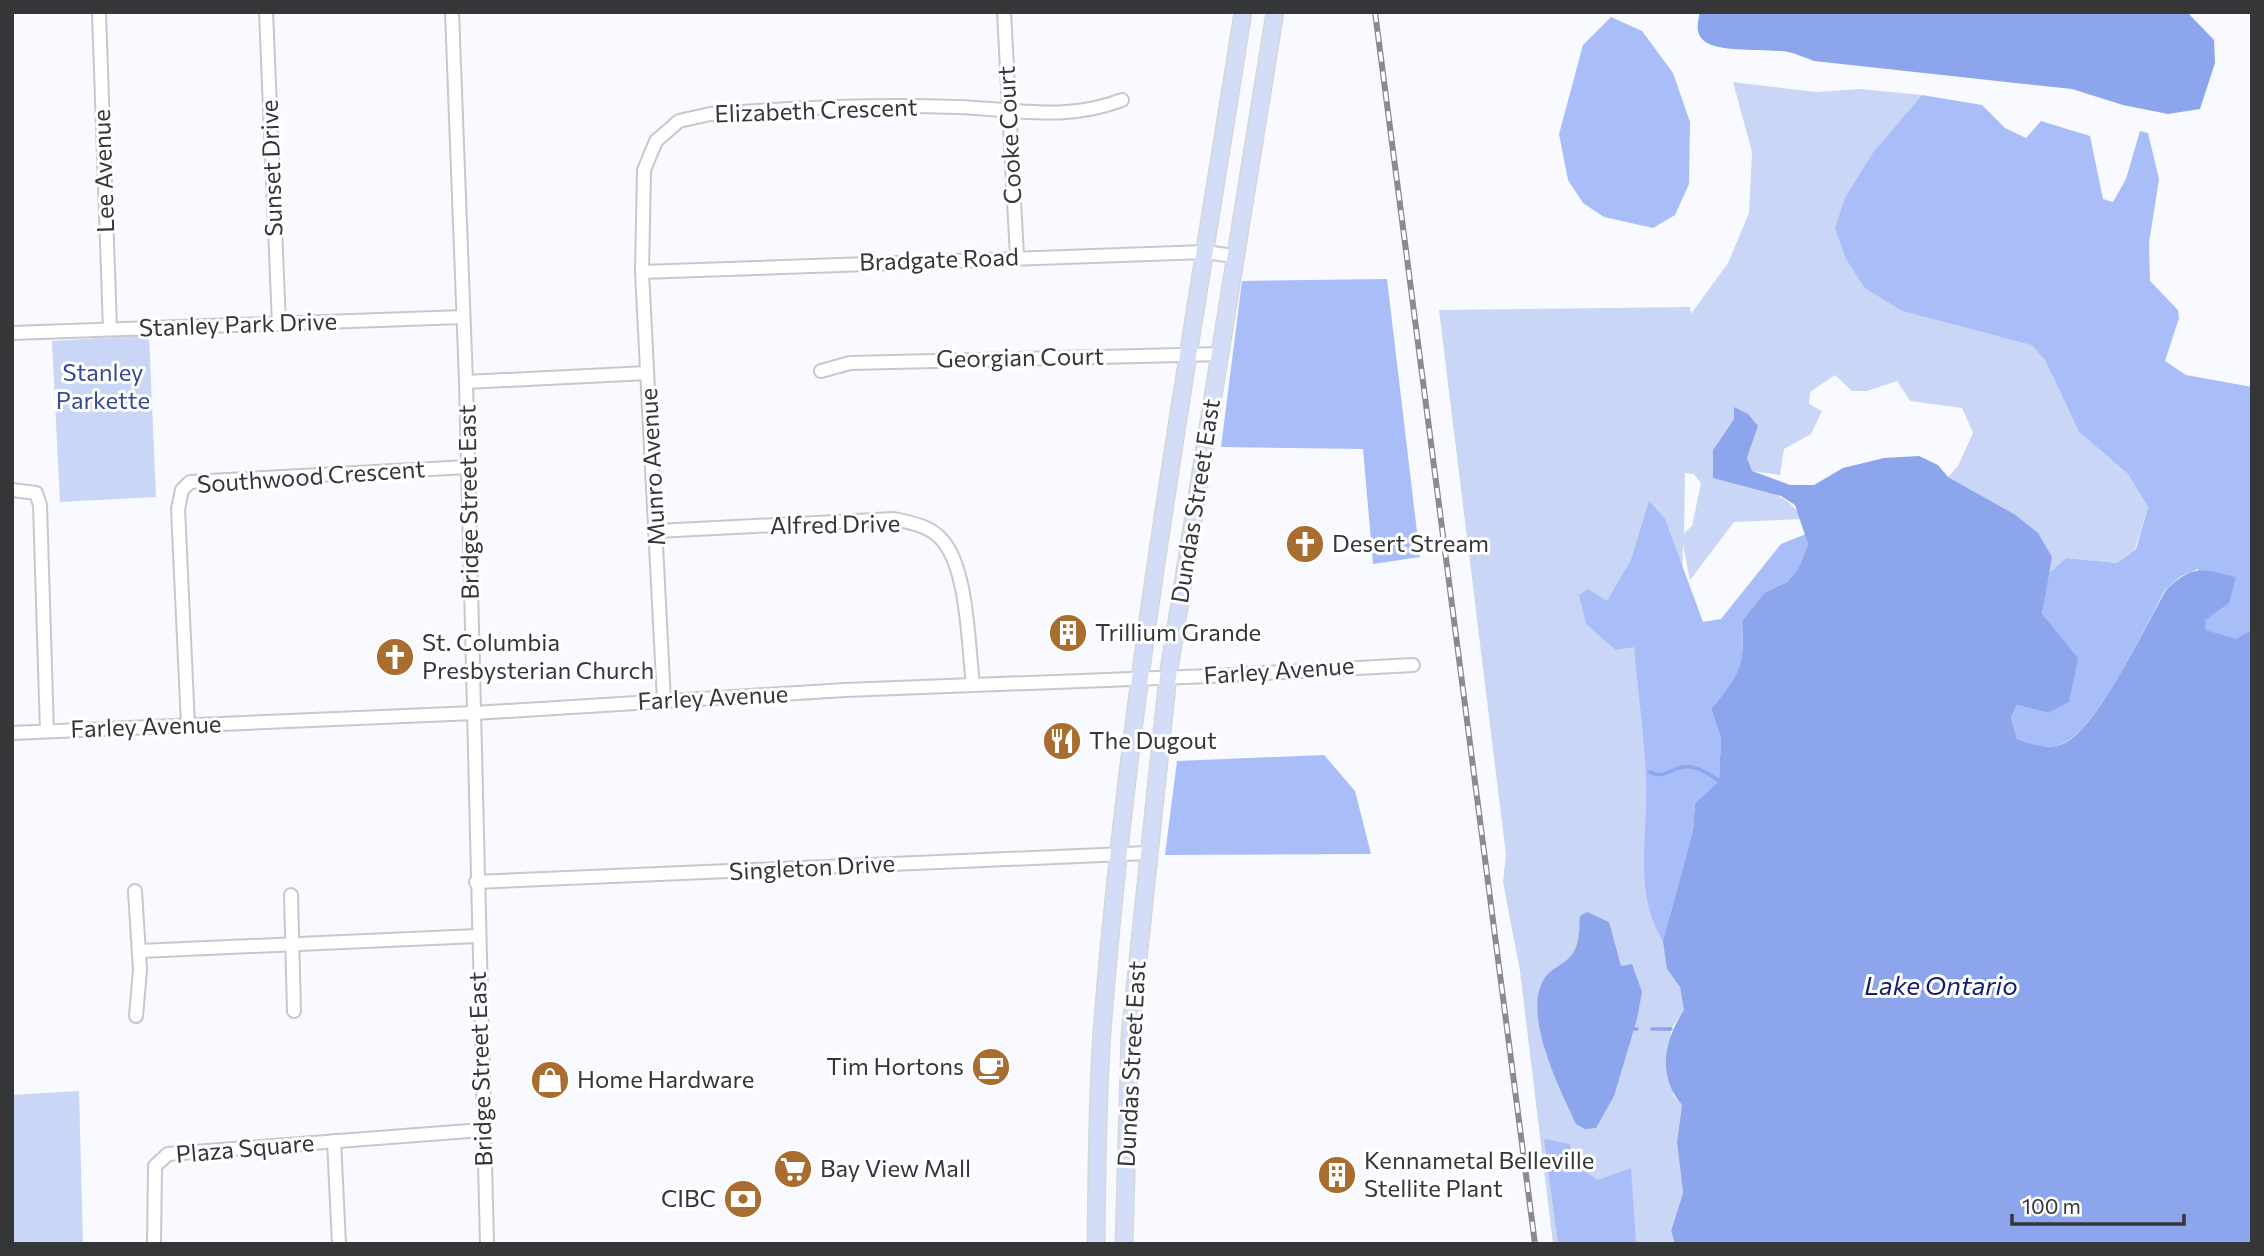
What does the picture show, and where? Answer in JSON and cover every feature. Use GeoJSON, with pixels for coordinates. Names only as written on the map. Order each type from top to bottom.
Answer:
{"type":"FeatureCollection","features":[{"type":"Feature","properties":{"kind":"main road","name":"Dundas Street East"},"geometry":{"type":"LineString","coordinates":[[1096,1244],[1102,1033],[1118,854],[1151,596],[1243,12]]}},
{"type":"Feature","properties":{"kind":"main road"},"geometry":{"type":"LineString","coordinates":[[1249,12],[1274,13]]}},
{"type":"Feature","properties":{"kind":"main road","name":"Dundas Street East"},"geometry":{"type":"LineString","coordinates":[[1124,1244],[1130,1035],[1147,853],[1168,676],[1274,13]]}},
{"type":"Feature","properties":{"kind":"main road"},"geometry":{"type":"LineString","coordinates":[[1151,596],[1180,599]]}},
{"type":"Feature","properties":{"kind":"street","name":"Lee Avenue"},"geometry":{"type":"LineString","coordinates":[[99,12],[110,329]]}},
{"type":"Feature","properties":{"kind":"street","name":"Sunset Drive"},"geometry":{"type":"LineString","coordinates":[[266,12],[279,324]]}},
{"type":"Feature","properties":{"kind":"street","name":"Bridge Street East"},"geometry":{"type":"LineString","coordinates":[[452,12],[466,382],[486,1244]]}},
{"type":"Feature","properties":{"kind":"street","name":"Cooke Court"},"geometry":{"type":"LineString","coordinates":[[1004,12],[1017,257]]}},
{"type":"Feature","properties":{"kind":"street","name":"Elizabeth Crescent"},"geometry":{"type":"LineString","coordinates":[[647,373],[642,272],[644,170],[656,141],[679,121],[710,114],[746,111],[958,107],[1082,113],[1122,100]]}},
{"type":"Feature","properties":{"kind":"street","name":"Bradgate Road"},"geometry":{"type":"LineString","coordinates":[[642,272],[1017,257],[1205,252],[1234,256]]}},
{"type":"Feature","properties":{"kind":"street","name":"Stanley Park Drive"},"geometry":{"type":"LineString","coordinates":[[12,333],[463,317]]}},
{"type":"Feature","properties":{"kind":"street","name":"Georgian Court"},"geometry":{"type":"LineString","coordinates":[[821,371],[850,363],[1220,354]]}},
{"type":"Feature","properties":{"kind":"street","name":"Munro Avenue"},"geometry":{"type":"LineString","coordinates":[[466,382],[647,373],[664,701]]}},
{"type":"Feature","properties":{"kind":"street","name":"Southwood Crescent"},"geometry":{"type":"LineString","coordinates":[[188,725],[178,509],[181,490],[190,482],[468,467]]}},
{"type":"Feature","properties":{"kind":"street"},"geometry":{"type":"LineString","coordinates":[[12,490],[36,493],[40,506],[47,731]]}},
{"type":"Feature","properties":{"kind":"street","name":"Alfred Drive"},"geometry":{"type":"LineString","coordinates":[[657,531],[894,519],[921,525],[942,540],[957,564],[973,684]]}},
{"type":"Feature","properties":{"kind":"street","name":"Farley Avenue"},"geometry":{"type":"LineString","coordinates":[[12,733],[474,713],[973,684],[1413,665]]}},
{"type":"Feature","properties":{"kind":"street","name":"Singleton Drive"},"geometry":{"type":"LineString","coordinates":[[476,883],[1147,853]]}},
{"type":"Feature","properties":{"kind":"street"},"geometry":{"type":"LineString","coordinates":[[135,891],[140,951],[136,1016]]}},
{"type":"Feature","properties":{"kind":"street"},"geometry":{"type":"LineString","coordinates":[[291,895],[290,946],[294,1011]]}},
{"type":"Feature","properties":{"kind":"street"},"geometry":{"type":"LineString","coordinates":[[140,951],[477,936]]}},
{"type":"Feature","properties":{"kind":"street","name":"Plaza Square"},"geometry":{"type":"LineString","coordinates":[[154,1244],[155,1166],[168,1154],[482,1130]]}},
{"type":"Feature","properties":{"kind":"street","name":"Plaza Square"},"geometry":{"type":"LineString","coordinates":[[334,1141],[339,1244]]}},
{"type":"Feature","properties":{"kind":"green space"},"geometry":{"type":"Polygon","coordinates":[[[1733,82],[1816,92],[1860,89],[1922,95],[1874,151],[1902,311],[2031,345],[2045,360],[2079,432],[2128,474],[2148,507],[2135,549],[2117,563],[2066,558],[2048,574],[2052,557],[2014,514],[1948,477],[1958,466],[1973,433],[1962,408],[1910,401],[1897,381],[1867,391],[1852,391],[1835,375],[1810,392],[1809,404],[1822,411],[1811,434],[1784,449],[1780,475],[1751,471],[1747,458],[1758,426],[1734,419],[1713,450],[1713,477],[1775,494],[1795,509],[1802,519],[1734,522],[1690,580],[1683,545],[1667,969],[1680,987],[1684,1010],[1671,1029],[1673,1095],[1682,1105],[1677,1142],[1683,1193],[1671,1231],[1675,1244],[1553,1244],[1520,971],[1503,882],[1506,855],[1439,310],[1690,307],[1691,314],[1728,263],[1749,213],[1752,152],[1733,82]],[[1685,473],[1684,533],[1692,526],[1701,483],[1694,474],[1685,473]]]}},
{"type":"Feature","properties":{"kind":"green space","name":"Stanley Parkette"},"geometry":{"type":"Polygon","coordinates":[[[149,335],[156,497],[60,502],[52,341],[149,335]]]}},
{"type":"Feature","properties":{"kind":"green space"},"geometry":{"type":"Polygon","coordinates":[[[79,1091],[83,1244],[12,1244],[12,1095],[79,1091]]]}},
{"type":"Feature","properties":{"kind":"shaded area"},"geometry":{"type":"Polygon","coordinates":[[[1611,17],[1642,31],[1673,73],[1690,122],[1689,184],[1675,215],[1653,228],[1604,217],[1583,203],[1568,180],[1559,134],[1583,45],[1611,17]]]}},
{"type":"Feature","properties":{"kind":"shaded area"},"geometry":{"type":"Polygon","coordinates":[[[1922,95],[1982,105],[2005,128],[2026,138],[2041,121],[2090,136],[2103,199],[2113,202],[2126,179],[2140,131],[2148,133],[2159,179],[2149,243],[2150,281],[2178,310],[2179,318],[2165,361],[2186,375],[2252,387],[2252,630],[2236,640],[2206,630],[2198,569],[2181,576],[2165,590],[2120,674],[2091,718],[2077,734],[2058,745],[2040,746],[2017,739],[2011,717],[2017,705],[2048,713],[2042,614],[2048,574],[2066,558],[2117,563],[2136,549],[2148,507],[2128,474],[2079,432],[2045,360],[2031,345],[1902,311],[1865,288],[1846,259],[1835,228],[1845,198],[1874,151],[1922,95]]]}},
{"type":"Feature","properties":{"kind":"shaded area"},"geometry":{"type":"Polygon","coordinates":[[[1387,279],[1420,557],[1373,564],[1363,449],[1221,447],[1242,281],[1387,279]]]}},
{"type":"Feature","properties":{"kind":"shaded area"},"geometry":{"type":"Polygon","coordinates":[[[1649,501],[1665,519],[1703,622],[1721,619],[1781,544],[1806,534],[1808,544],[1798,569],[1787,582],[1764,593],[1742,621],[1742,649],[1738,669],[1711,709],[1721,738],[1719,781],[1695,803],[1693,830],[1663,941],[1653,922],[1645,882],[1646,777],[1634,647],[1616,650],[1586,624],[1579,595],[1588,589],[1607,601],[1631,560],[1649,501]]]}},
{"type":"Feature","properties":{"kind":"shaded area"},"geometry":{"type":"Polygon","coordinates":[[[1324,755],[1355,791],[1371,854],[1165,855],[1177,761],[1324,755]]]}},
{"type":"Feature","properties":{"kind":"shaded area"},"geometry":{"type":"Polygon","coordinates":[[[1544,1139],[1570,1144],[1573,1164],[1598,1180],[1631,1168],[1636,1244],[1558,1244],[1544,1139]]]}},
{"type":"Feature","properties":{"kind":"water"},"geometry":{"type":"Polygon","coordinates":[[[1700,12],[2187,12],[2214,40],[2215,63],[2200,109],[2168,114],[2123,105],[2072,89],[1814,61],[1788,52],[1718,47],[1709,44],[1698,33],[1700,12]]]}},
{"type":"Feature","properties":{"kind":"water","name":"Lake Ontario"},"geometry":{"type":"Polygon","coordinates":[[[1734,407],[1748,414],[1758,426],[1747,458],[1752,471],[1790,485],[1814,485],[1843,468],[1884,458],[1919,456],[1938,465],[1948,477],[2014,514],[2038,533],[2052,557],[2042,614],[2078,658],[2069,702],[2048,713],[2017,705],[2011,717],[2017,739],[2041,746],[2053,746],[2065,743],[2078,734],[2106,697],[2166,590],[2183,576],[2191,572],[2206,571],[2236,577],[2229,603],[2205,620],[2206,630],[2236,639],[2252,630],[2252,1244],[1675,1244],[1671,1231],[1683,1193],[1677,1142],[1682,1105],[1669,1082],[1666,1058],[1672,1033],[1684,1010],[1680,987],[1667,969],[1663,941],[1693,830],[1695,803],[1719,781],[1721,738],[1711,709],[1738,669],[1742,649],[1742,621],[1764,593],[1787,582],[1798,569],[1808,544],[1795,505],[1781,496],[1713,478],[1713,450],[1734,419],[1734,407]]]}},
{"type":"Feature","properties":{"kind":"water"},"geometry":{"type":"Polygon","coordinates":[[[1587,912],[1609,922],[1621,966],[1632,964],[1642,992],[1637,1019],[1614,1096],[1596,1128],[1585,1129],[1576,1124],[1553,1072],[1537,1012],[1538,994],[1544,979],[1573,954],[1580,916],[1587,912]]]}},
{"type":"Feature","properties":{"kind":"waterway"},"geometry":{"type":"LineString","coordinates":[[1650,772],[1664,774],[1684,767],[1693,767],[1719,781]]}},
{"type":"Feature","properties":{"kind":"waterway"},"geometry":{"type":"LineString","coordinates":[[1652,1029],[1671,1029]]}},
{"type":"Feature","properties":{"kind":"railway"},"geometry":{"type":"LineString","coordinates":[[1375,12],[1535,1244]]}},
{"type":"Feature","properties":{"kind":"place","name":"Desert Stream"},"geometry":{"type":"Point","coordinates":[1305,544]}},
{"type":"Feature","properties":{"kind":"place","name":"Trillium Grande"},"geometry":{"type":"Point","coordinates":[1068,633]}},
{"type":"Feature","properties":{"kind":"place","name":"St. Columbia Presbysterian Church"},"geometry":{"type":"Point","coordinates":[395,657]}},
{"type":"Feature","properties":{"kind":"place","name":"The Dugout"},"geometry":{"type":"Point","coordinates":[1062,741]}},
{"type":"Feature","properties":{"kind":"place","name":"Tim Hortons"},"geometry":{"type":"Point","coordinates":[991,1067]}},
{"type":"Feature","properties":{"kind":"place","name":"Home Hardware"},"geometry":{"type":"Point","coordinates":[550,1080]}},
{"type":"Feature","properties":{"kind":"place","name":"Bay View Mall"},"geometry":{"type":"Point","coordinates":[793,1169]}},
{"type":"Feature","properties":{"kind":"place","name":"Kennametal Belleville Stellite Plant"},"geometry":{"type":"Point","coordinates":[1337,1175]}},
{"type":"Feature","properties":{"kind":"place","name":"CIBC"},"geometry":{"type":"Point","coordinates":[743,1199]}}]}
